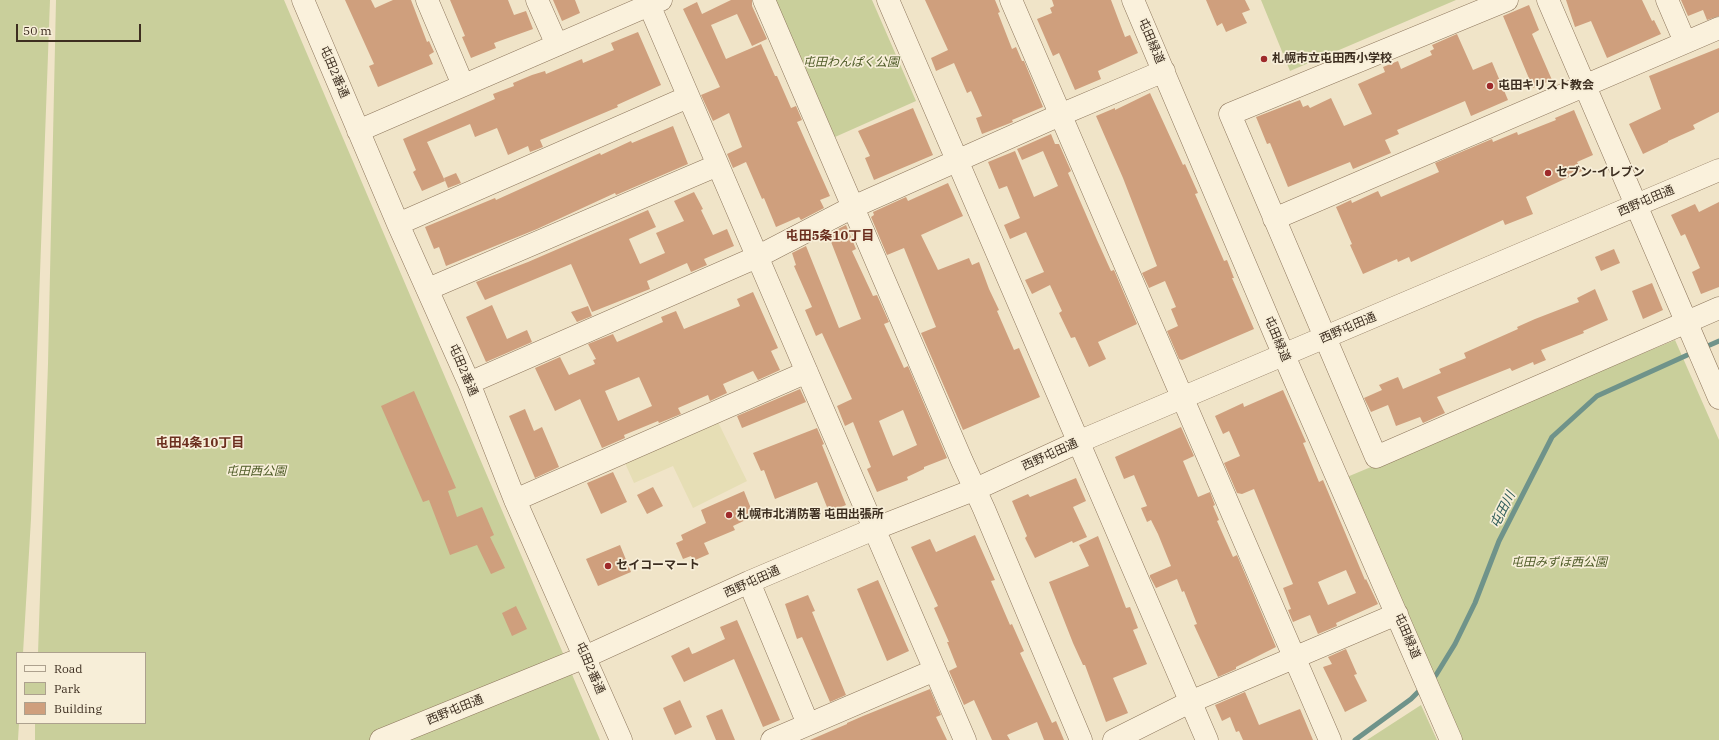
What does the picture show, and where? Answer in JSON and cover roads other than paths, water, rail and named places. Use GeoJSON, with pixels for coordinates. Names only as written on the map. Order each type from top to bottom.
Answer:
{"type":"FeatureCollection","features":[{"type":"Feature","properties":{"kind":"street","name":"屯田2番通"},"geometry":{"type":"LineString","coordinates":[[303,0],[398,224],[469,383],[515,500],[621,740]]}},
{"type":"Feature","properties":{"kind":"street"},"geometry":{"type":"LineString","coordinates":[[427,0],[463,85]]}},
{"type":"Feature","properties":{"kind":"street"},"geometry":{"type":"LineString","coordinates":[[537,0],[557,45]]}},
{"type":"Feature","properties":{"kind":"street"},"geometry":{"type":"LineString","coordinates":[[764,0],[962,460],[976,489],[1081,740]]}},
{"type":"Feature","properties":{"kind":"street"},"geometry":{"type":"LineString","coordinates":[[888,0],[1207,740]]}},
{"type":"Feature","properties":{"kind":"street"},"geometry":{"type":"LineString","coordinates":[[1011,0],[1181,398],[1330,740]]}},
{"type":"Feature","properties":{"kind":"street","name":"屯田緑道"},"geometry":{"type":"LineString","coordinates":[[1133,0],[1284,355],[1451,740]]}},
{"type":"Feature","properties":{"kind":"street"},"geometry":{"type":"LineString","coordinates":[[1507,0],[1230,114],[1376,457],[1689,328],[1719,308]]}},
{"type":"Feature","properties":{"kind":"street"},"geometry":{"type":"LineString","coordinates":[[1548,0],[1719,398]]}},
{"type":"Feature","properties":{"kind":"street"},"geometry":{"type":"LineString","coordinates":[[1667,0],[1685,42]]}},
{"type":"Feature","properties":{"kind":"street"},"geometry":{"type":"LineString","coordinates":[[358,131],[557,45],[652,2],[688,97],[965,740]]}},
{"type":"Feature","properties":{"kind":"street"},"geometry":{"type":"LineString","coordinates":[[1274,219],[1719,28]]}},
{"type":"Feature","properties":{"kind":"street"},"geometry":{"type":"LineString","coordinates":[[469,383],[757,257],[853,207],[1060,115],[1164,71]]}},
{"type":"Feature","properties":{"kind":"street"},"geometry":{"type":"LineString","coordinates":[[398,224],[688,97]]}},
{"type":"Feature","properties":{"kind":"street"},"geometry":{"type":"LineString","coordinates":[[428,289],[718,165]]}},
{"type":"Feature","properties":{"kind":"street","name":"西野屯田通"},"geometry":{"type":"LineString","coordinates":[[381,740],[585,657],[749,582],[874,529],[976,489],[1078,442],[1719,170]]}},
{"type":"Feature","properties":{"kind":"street"},"geometry":{"type":"LineString","coordinates":[[515,500],[807,372]]}},
{"type":"Feature","properties":{"kind":"street"},"geometry":{"type":"LineString","coordinates":[[749,582],[808,724]]}},
{"type":"Feature","properties":{"kind":"street"},"geometry":{"type":"LineString","coordinates":[[1114,740],[1190,702],[1397,614]]}},
{"type":"Feature","properties":{"kind":"street"},"geometry":{"type":"LineString","coordinates":[[772,740],[934,670]]}},
{"type":"Feature","properties":{"kind":"waterway","name":"屯田川"},"geometry":{"type":"LineString","coordinates":[[1703,348],[1719,341]]}},
{"type":"Feature","properties":{"kind":"waterway","name":"屯田川"},"geometry":{"type":"LineString","coordinates":[[1431,680],[1436,675],[1455,644],[1475,603],[1499,541],[1552,437],[1597,396],[1694,352]]}},
{"type":"Feature","properties":{"kind":"waterway","name":"屯田川"},"geometry":{"type":"LineString","coordinates":[[1355,740],[1411,699],[1422,688]]}},
{"type":"Feature","properties":{"kind":"place","name":"札幌市立屯田西小学校"},"geometry":{"type":"Point","coordinates":[1264,59]}},
{"type":"Feature","properties":{"kind":"place","name":"屯田キリスト教会"},"geometry":{"type":"Point","coordinates":[1490,86]}},
{"type":"Feature","properties":{"kind":"place","name":"セブン-イレブン"},"geometry":{"type":"Point","coordinates":[1548,173]}},
{"type":"Feature","properties":{"kind":"place","name":"札幌市北消防署 屯田出張所"},"geometry":{"type":"Point","coordinates":[729,515]}},
{"type":"Feature","properties":{"kind":"place","name":"セイコーマート"},"geometry":{"type":"Point","coordinates":[608,566]}},
{"type":"Feature","properties":{"kind":"district","name":"屯田5条10丁目"},"geometry":{"type":"Point","coordinates":[830,236]}},
{"type":"Feature","properties":{"kind":"district","name":"屯田4条10丁目"},"geometry":{"type":"Point","coordinates":[200,443]}},
{"type":"Feature","properties":{"kind":"park label","name":"屯田わんぱく公園"},"geometry":{"type":"Point","coordinates":[851,63]}},
{"type":"Feature","properties":{"kind":"park label","name":"屯田西公園"},"geometry":{"type":"Point","coordinates":[256,472]}},
{"type":"Feature","properties":{"kind":"park label","name":"屯田みずほ西公園"},"geometry":{"type":"Point","coordinates":[1559,563]}}]}
